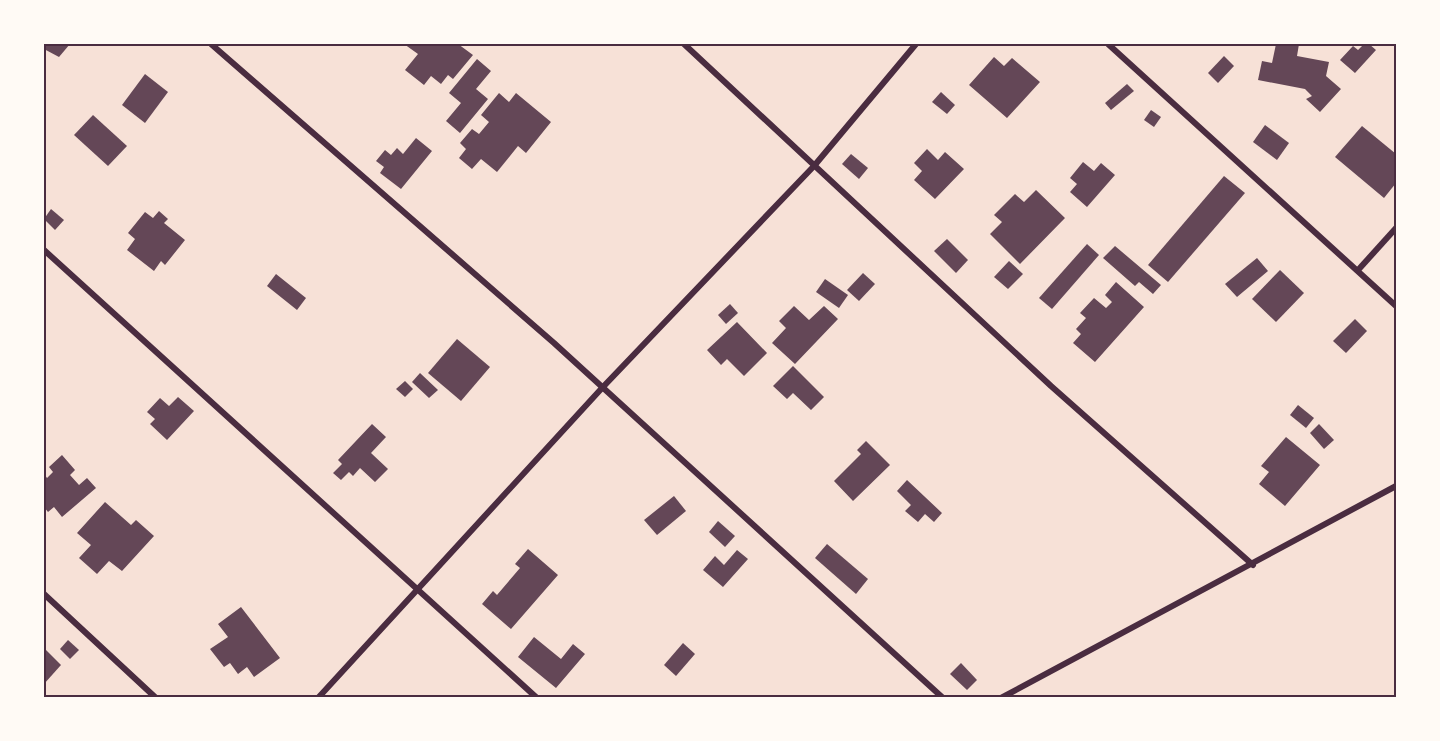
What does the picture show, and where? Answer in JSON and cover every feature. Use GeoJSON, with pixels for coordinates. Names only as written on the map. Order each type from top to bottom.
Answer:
{"type":"FeatureCollection","features":[{"type":"Feature","properties":{"kind":"street"},"geometry":{"type":"LineString","coordinates":[[211,44],[476,274],[943,698]]}},
{"type":"Feature","properties":{"kind":"street"},"geometry":{"type":"LineString","coordinates":[[684,44],[1051,386],[1253,565]]}},
{"type":"Feature","properties":{"kind":"street"},"geometry":{"type":"LineString","coordinates":[[318,698],[602,388],[814,165],[916,44]]}},
{"type":"Feature","properties":{"kind":"street"},"geometry":{"type":"LineString","coordinates":[[1108,44],[1359,269],[1396,306]]}},
{"type":"Feature","properties":{"kind":"street"},"geometry":{"type":"LineString","coordinates":[[1359,269],[1396,228]]}},
{"type":"Feature","properties":{"kind":"street"},"geometry":{"type":"LineString","coordinates":[[44,250],[537,698]]}},
{"type":"Feature","properties":{"kind":"street"},"geometry":{"type":"LineString","coordinates":[[1001,698],[1253,565],[1396,486]]}},
{"type":"Feature","properties":{"kind":"street"},"geometry":{"type":"LineString","coordinates":[[44,594],[156,698]]}},
{"type":"Feature","properties":{"kind":"building"},"geometry":{"type":"Polygon","coordinates":[[[44,44],[70,44],[59,57],[44,49],[44,44]]]}},
{"type":"Feature","properties":{"kind":"building"},"geometry":{"type":"Polygon","coordinates":[[[404,44],[458,44],[473,55],[453,79],[448,75],[441,84],[431,76],[424,85],[405,70],[418,54],[404,44]]]}},
{"type":"Feature","properties":{"kind":"building"},"geometry":{"type":"Polygon","coordinates":[[[1276,44],[1299,44],[1297,56],[1329,62],[1326,76],[1341,89],[1320,112],[1306,99],[1312,96],[1305,89],[1258,80],[1262,61],[1272,63],[1276,44]]]}},
{"type":"Feature","properties":{"kind":"building"},"geometry":{"type":"Polygon","coordinates":[[[1364,44],[1369,44],[1376,50],[1355,73],[1340,60],[1353,46],[1358,50],[1364,44]]]}},
{"type":"Feature","properties":{"kind":"building"},"geometry":{"type":"Polygon","coordinates":[[[1224,56],[1234,66],[1218,83],[1208,73],[1224,56]]]}},
{"type":"Feature","properties":{"kind":"building"},"geometry":{"type":"Polygon","coordinates":[[[994,57],[1004,66],[1012,58],[1040,82],[1007,118],[969,85],[994,57]]]}},
{"type":"Feature","properties":{"kind":"building"},"geometry":{"type":"Polygon","coordinates":[[[477,59],[491,71],[476,89],[488,99],[460,133],[446,121],[461,103],[449,93],[477,59]]]}},
{"type":"Feature","properties":{"kind":"building"},"geometry":{"type":"Polygon","coordinates":[[[145,74],[168,92],[145,123],[122,105],[145,74]]]}},
{"type":"Feature","properties":{"kind":"building"},"geometry":{"type":"Polygon","coordinates":[[[1127,84],[1134,91],[1111,110],[1105,103],[1127,84]]]}},
{"type":"Feature","properties":{"kind":"building"},"geometry":{"type":"Polygon","coordinates":[[[941,92],[955,105],[947,114],[932,102],[941,92]]]}},
{"type":"Feature","properties":{"kind":"building"},"geometry":{"type":"Polygon","coordinates":[[[499,93],[509,102],[516,93],[551,122],[526,153],[518,146],[497,172],[481,159],[472,169],[459,158],[466,149],[460,143],[472,129],[479,134],[489,122],[481,115],[499,93]]]}},
{"type":"Feature","properties":{"kind":"building"},"geometry":{"type":"Polygon","coordinates":[[[1151,110],[1161,117],[1154,127],[1144,120],[1151,110]]]}},
{"type":"Feature","properties":{"kind":"building"},"geometry":{"type":"Polygon","coordinates":[[[93,115],[127,146],[108,166],[74,135],[93,115]]]}},
{"type":"Feature","properties":{"kind":"building"},"geometry":{"type":"Polygon","coordinates":[[[1265,125],[1289,143],[1277,160],[1253,142],[1265,125]]]}},
{"type":"Feature","properties":{"kind":"building"},"geometry":{"type":"Polygon","coordinates":[[[1362,126],[1396,154],[1396,183],[1384,198],[1335,157],[1362,126]]]}},
{"type":"Feature","properties":{"kind":"building"},"geometry":{"type":"Polygon","coordinates":[[[416,138],[432,151],[401,189],[380,173],[384,167],[376,161],[385,150],[391,155],[397,148],[403,154],[416,138]]]}},
{"type":"Feature","properties":{"kind":"building"},"geometry":{"type":"Polygon","coordinates":[[[927,149],[938,160],[945,152],[964,169],[935,199],[914,180],[922,171],[914,163],[927,149]]]}},
{"type":"Feature","properties":{"kind":"building"},"geometry":{"type":"Polygon","coordinates":[[[851,154],[868,168],[859,179],[842,164],[851,154]]]}},
{"type":"Feature","properties":{"kind":"building"},"geometry":{"type":"Polygon","coordinates":[[[1083,162],[1094,171],[1101,163],[1115,175],[1087,207],[1070,192],[1077,184],[1070,178],[1083,162]]]}},
{"type":"Feature","properties":{"kind":"building"},"geometry":{"type":"Polygon","coordinates":[[[1224,176],[1245,193],[1168,282],[1148,265],[1224,176]]]}},
{"type":"Feature","properties":{"kind":"building"},"geometry":{"type":"Polygon","coordinates":[[[1036,190],[1065,218],[1020,264],[990,234],[1002,222],[994,215],[1015,194],[1024,202],[1036,190]]]}},
{"type":"Feature","properties":{"kind":"building"},"geometry":{"type":"Polygon","coordinates":[[[51,209],[64,220],[55,230],[44,219],[51,209]]]}},
{"type":"Feature","properties":{"kind":"building"},"geometry":{"type":"Polygon","coordinates":[[[159,211],[168,219],[164,223],[185,240],[165,265],[161,261],[154,271],[127,250],[135,239],[128,233],[145,212],[153,218],[159,211]]]}},
{"type":"Feature","properties":{"kind":"building"},"geometry":{"type":"Polygon","coordinates":[[[947,239],[968,260],[956,273],[934,251],[947,239]]]}},
{"type":"Feature","properties":{"kind":"building"},"geometry":{"type":"Polygon","coordinates":[[[1087,244],[1099,255],[1052,309],[1039,298],[1087,244]]]}},
{"type":"Feature","properties":{"kind":"building"},"geometry":{"type":"Polygon","coordinates":[[[1115,246],[1161,285],[1153,294],[1139,282],[1135,286],[1103,258],[1115,246]]]}},
{"type":"Feature","properties":{"kind":"building"},"geometry":{"type":"Polygon","coordinates":[[[1257,258],[1268,271],[1237,297],[1225,284],[1257,258]]]}},
{"type":"Feature","properties":{"kind":"building"},"geometry":{"type":"Polygon","coordinates":[[[1009,261],[1023,274],[1008,289],[994,277],[1009,261]]]}},
{"type":"Feature","properties":{"kind":"building"},"geometry":{"type":"Polygon","coordinates":[[[1280,270],[1304,293],[1276,322],[1252,299],[1280,270]]]}},
{"type":"Feature","properties":{"kind":"building"},"geometry":{"type":"Polygon","coordinates":[[[863,273],[875,284],[859,301],[847,290],[863,273]]]}},
{"type":"Feature","properties":{"kind":"building"},"geometry":{"type":"Polygon","coordinates":[[[276,274],[306,298],[297,310],[267,286],[276,274]]]}},
{"type":"Feature","properties":{"kind":"building"},"geometry":{"type":"Polygon","coordinates":[[[825,279],[848,295],[839,308],[816,292],[825,279]]]}},
{"type":"Feature","properties":{"kind":"building"},"geometry":{"type":"Polygon","coordinates":[[[1116,282],[1144,307],[1095,362],[1073,343],[1081,334],[1076,329],[1086,318],[1080,313],[1094,298],[1106,308],[1112,302],[1105,295],[1116,282]]]}},
{"type":"Feature","properties":{"kind":"building"},"geometry":{"type":"Polygon","coordinates":[[[730,304],[738,313],[726,324],[718,315],[730,304]]]}},
{"type":"Feature","properties":{"kind":"building"},"geometry":{"type":"Polygon","coordinates":[[[794,306],[809,320],[824,306],[838,319],[795,364],[772,343],[786,328],[779,321],[794,306]]]}},
{"type":"Feature","properties":{"kind":"building"},"geometry":{"type":"Polygon","coordinates":[[[1355,319],[1367,331],[1346,353],[1333,341],[1355,319]]]}},
{"type":"Feature","properties":{"kind":"building"},"geometry":{"type":"Polygon","coordinates":[[[737,322],[767,353],[744,376],[727,359],[721,365],[707,350],[737,322]]]}},
{"type":"Feature","properties":{"kind":"building"},"geometry":{"type":"Polygon","coordinates":[[[457,339],[490,367],[461,401],[428,373],[457,339]]]}},
{"type":"Feature","properties":{"kind":"building"},"geometry":{"type":"Polygon","coordinates":[[[793,366],[824,397],[811,410],[793,393],[787,399],[773,386],[793,366]]]}},
{"type":"Feature","properties":{"kind":"building"},"geometry":{"type":"Polygon","coordinates":[[[420,373],[438,390],[429,398],[412,382],[420,373]]]}},
{"type":"Feature","properties":{"kind":"building"},"geometry":{"type":"Polygon","coordinates":[[[405,381],[413,389],[405,397],[396,389],[405,381]]]}},
{"type":"Feature","properties":{"kind":"building"},"geometry":{"type":"Polygon","coordinates":[[[178,397],[194,411],[167,440],[150,424],[155,419],[147,412],[160,398],[169,406],[178,397]]]}},
{"type":"Feature","properties":{"kind":"building"},"geometry":{"type":"Polygon","coordinates":[[[1298,405],[1314,418],[1306,428],[1290,415],[1298,405]]]}},
{"type":"Feature","properties":{"kind":"building"},"geometry":{"type":"Polygon","coordinates":[[[372,424],[386,437],[371,453],[388,469],[375,482],[360,468],[353,476],[349,472],[341,480],[333,473],[342,464],[338,460],[372,424]]]}},
{"type":"Feature","properties":{"kind":"building"},"geometry":{"type":"Polygon","coordinates":[[[1319,424],[1334,440],[1324,449],[1310,433],[1319,424]]]}},
{"type":"Feature","properties":{"kind":"building"},"geometry":{"type":"Polygon","coordinates":[[[1286,437],[1320,465],[1285,506],[1259,484],[1269,472],[1261,466],[1286,437]]]}},
{"type":"Feature","properties":{"kind":"building"},"geometry":{"type":"Polygon","coordinates":[[[866,441],[890,465],[853,501],[834,481],[861,454],[857,450],[866,441]]]}},
{"type":"Feature","properties":{"kind":"building"},"geometry":{"type":"Polygon","coordinates":[[[62,455],[75,470],[70,475],[79,485],[87,478],[96,488],[62,517],[54,507],[48,512],[44,507],[44,474],[47,478],[53,472],[49,467],[62,455]]]}},
{"type":"Feature","properties":{"kind":"building"},"geometry":{"type":"Polygon","coordinates":[[[907,480],[942,513],[934,522],[925,514],[918,522],[905,511],[911,505],[897,491],[907,480]]]}},
{"type":"Feature","properties":{"kind":"building"},"geometry":{"type":"Polygon","coordinates":[[[674,496],[686,511],[657,535],[644,520],[674,496]]]}},
{"type":"Feature","properties":{"kind":"building"},"geometry":{"type":"Polygon","coordinates":[[[105,502],[131,525],[136,520],[154,536],[122,571],[109,561],[97,574],[79,558],[91,545],[77,533],[105,502]]]}},
{"type":"Feature","properties":{"kind":"building"},"geometry":{"type":"Polygon","coordinates":[[[718,521],[735,536],[725,547],[709,532],[718,521]]]}},
{"type":"Feature","properties":{"kind":"building"},"geometry":{"type":"Polygon","coordinates":[[[827,544],[868,579],[856,594],[815,558],[827,544]]]}},
{"type":"Feature","properties":{"kind":"building"},"geometry":{"type":"Polygon","coordinates":[[[528,549],[558,575],[511,629],[482,604],[493,591],[497,595],[520,568],[515,564],[528,549]]]}},
{"type":"Feature","properties":{"kind":"building"},"geometry":{"type":"Polygon","coordinates":[[[737,550],[748,559],[723,587],[703,570],[715,556],[724,565],[737,550]]]}},
{"type":"Feature","properties":{"kind":"building"},"geometry":{"type":"Polygon","coordinates":[[[241,607],[280,658],[254,677],[247,667],[238,674],[230,663],[224,667],[210,649],[228,637],[218,624],[241,607]]]}},
{"type":"Feature","properties":{"kind":"building"},"geometry":{"type":"Polygon","coordinates":[[[534,637],[561,659],[573,644],[585,654],[556,688],[518,657],[534,637]]]}},
{"type":"Feature","properties":{"kind":"building"},"geometry":{"type":"Polygon","coordinates":[[[68,640],[79,650],[70,659],[60,649],[68,640]]]}},
{"type":"Feature","properties":{"kind":"building"},"geometry":{"type":"Polygon","coordinates":[[[683,643],[695,654],[676,676],[664,665],[683,643]]]}},
{"type":"Feature","properties":{"kind":"building"},"geometry":{"type":"Polygon","coordinates":[[[44,648],[61,665],[44,684],[44,648]]]}},
{"type":"Feature","properties":{"kind":"building"},"geometry":{"type":"Polygon","coordinates":[[[961,663],[977,680],[967,690],[950,674],[961,663]]]}}]}
